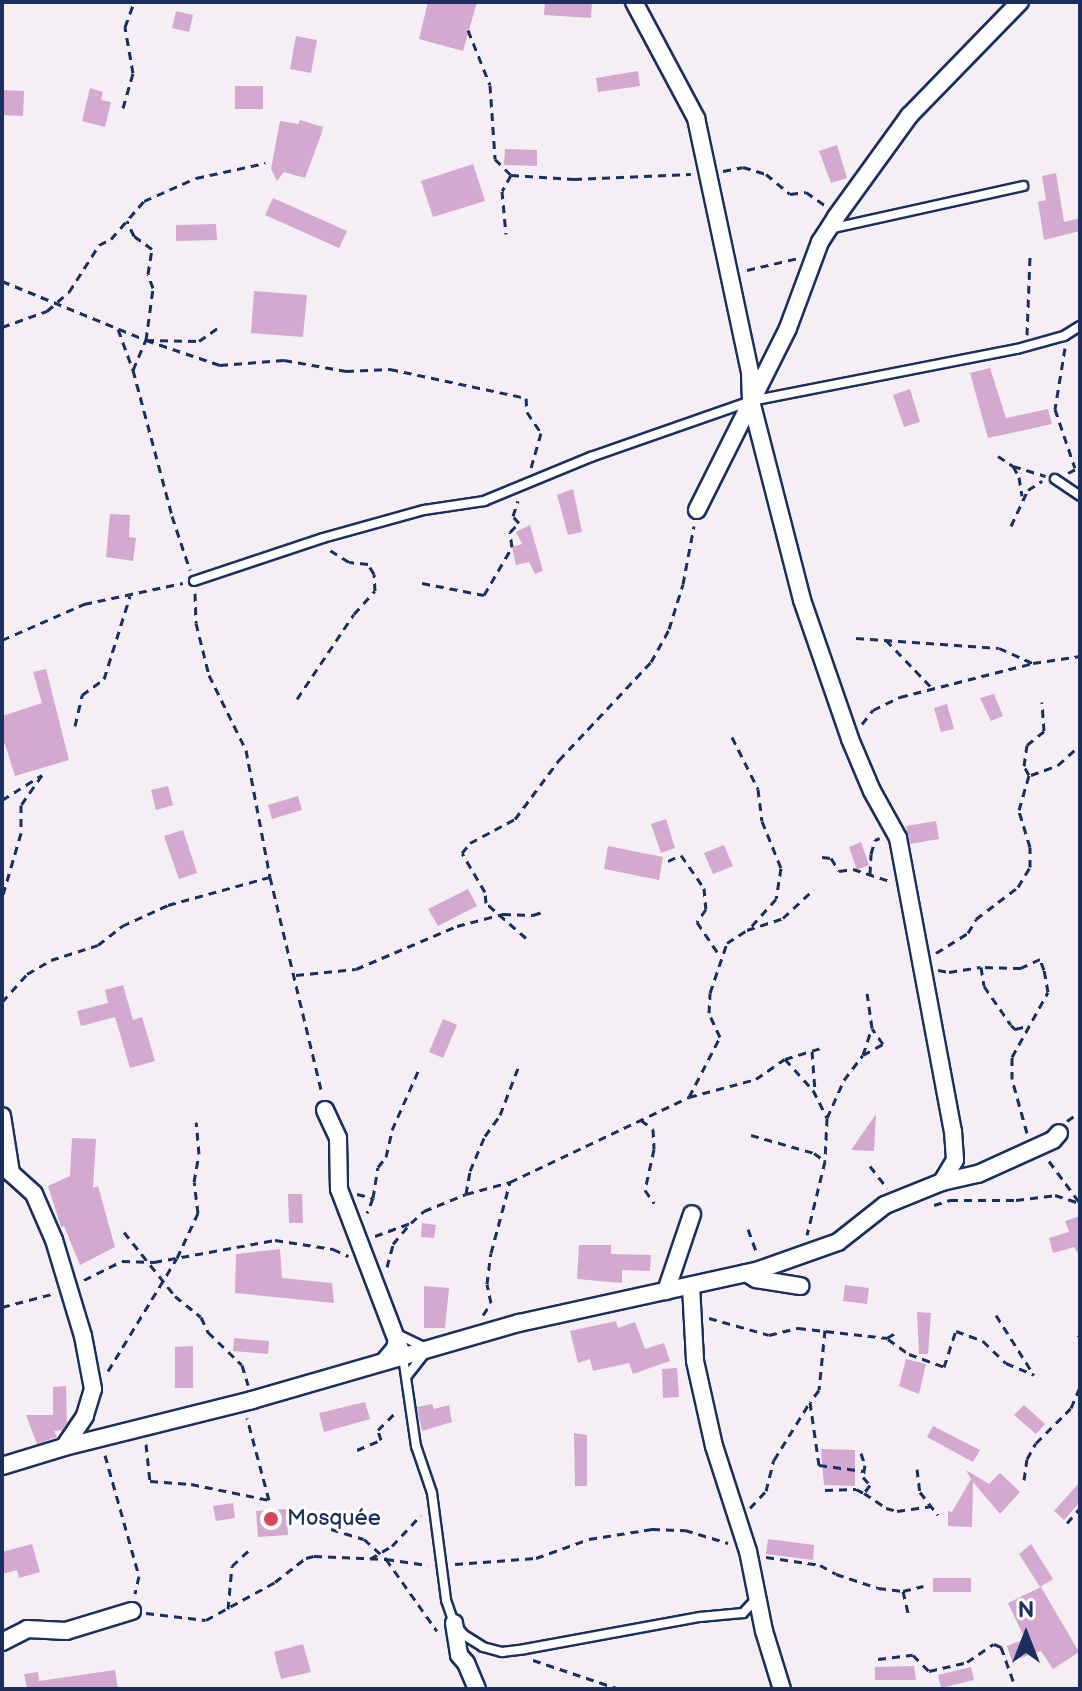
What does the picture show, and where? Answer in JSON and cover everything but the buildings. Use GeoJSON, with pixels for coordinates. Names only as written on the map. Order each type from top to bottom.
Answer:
{"type":"FeatureCollection","features":[{"type":"Feature","properties":{"kind":"street"},"geometry":{"type":"LineString","coordinates":[[634,2],[696,118],[750,373],[751,401],[802,600],[850,739],[894,832],[923,963],[953,1131],[955,1160],[929,1190]]}},
{"type":"Feature","properties":{"kind":"street"},"geometry":{"type":"LineString","coordinates":[[697,510],[788,328],[828,229],[909,116],[1020,2]]}},
{"type":"Feature","properties":{"kind":"street"},"geometry":{"type":"LineString","coordinates":[[325,1110],[338,1138],[339,1189],[356,1242],[403,1357]]}},
{"type":"Feature","properties":{"kind":"street"},"geometry":{"type":"LineString","coordinates":[[2,1116],[11,1173],[34,1194],[54,1240],[83,1336],[93,1389],[85,1416],[64,1447]]}},
{"type":"Feature","properties":{"kind":"street"},"geometry":{"type":"LineString","coordinates":[[2,1466],[64,1447],[249,1401],[519,1323],[763,1269],[838,1242],[896,1200],[978,1174],[1053,1140],[1059,1133]]}},
{"type":"Feature","properties":{"kind":"street"},"geometry":{"type":"LineString","coordinates":[[666,1291],[692,1214]]}},
{"type":"Feature","properties":{"kind":"street"},"geometry":{"type":"LineString","coordinates":[[746,1273],[756,1279],[800,1286]]}},
{"type":"Feature","properties":{"kind":"street"},"geometry":{"type":"LineString","coordinates":[[698,1312],[708,1282]]}},
{"type":"Feature","properties":{"kind":"street"},"geometry":{"type":"LineString","coordinates":[[691,1286],[695,1361],[714,1446],[748,1551],[757,1598],[782,1689]]}},
{"type":"Feature","properties":{"kind":"street"},"geometry":{"type":"LineString","coordinates":[[2,1642],[27,1629],[66,1631],[132,1611]]}},
{"type":"Feature","properties":{"kind":"street"},"geometry":{"type":"LineString","coordinates":[[454,1623],[459,1655],[466,1663],[477,1689]]}},
{"type":"Feature","properties":{"kind":"lane"},"geometry":{"type":"LineString","coordinates":[[828,229],[1023,186]]}},
{"type":"Feature","properties":{"kind":"lane"},"geometry":{"type":"LineString","coordinates":[[194,581],[323,538],[424,510],[484,501],[751,401],[1031,346],[1064,336],[1080,326]]}},
{"type":"Feature","properties":{"kind":"lane"},"geometry":{"type":"LineString","coordinates":[[1055,479],[1080,496]]}},
{"type":"Feature","properties":{"kind":"lane"},"geometry":{"type":"LineString","coordinates":[[373,1365],[391,1347],[395,1333],[428,1349],[407,1376]]}},
{"type":"Feature","properties":{"kind":"lane"},"geometry":{"type":"LineString","coordinates":[[403,1357],[416,1446],[432,1493],[446,1600],[454,1623],[464,1635],[483,1647],[502,1652],[700,1617],[743,1613],[757,1598]]}},
{"type":"Feature","properties":{"kind":"path"},"geometry":{"type":"LineString","coordinates":[[123,108],[133,73],[125,27],[134,2]]}},
{"type":"Feature","properties":{"kind":"path"},"geometry":{"type":"LineString","coordinates":[[468,30],[490,85],[495,159],[511,175],[574,179],[708,173],[743,167],[766,174],[790,194],[806,192],[822,201],[828,229],[802,257],[728,274]]}},
{"type":"Feature","properties":{"kind":"path"},"geometry":{"type":"LineString","coordinates":[[2,327],[47,311],[69,292],[99,245],[111,239],[144,201],[196,178],[265,163]]}},
{"type":"Feature","properties":{"kind":"path"},"geometry":{"type":"LineString","coordinates":[[506,234],[502,191],[511,175]]}},
{"type":"Feature","properties":{"kind":"path"},"geometry":{"type":"LineString","coordinates":[[127,221],[134,236],[152,249],[148,274],[153,288],[146,340],[133,370]]}},
{"type":"Feature","properties":{"kind":"path"},"geometry":{"type":"LineString","coordinates":[[1030,257],[1027,340],[1031,346]]}},
{"type":"Feature","properties":{"kind":"path"},"geometry":{"type":"LineString","coordinates":[[2,281],[146,340],[220,365],[284,360],[346,371],[390,369],[526,398],[527,412],[541,433],[539,450],[513,516],[519,523],[510,532],[512,547],[484,595],[422,583]]}},
{"type":"Feature","properties":{"kind":"path"},"geometry":{"type":"LineString","coordinates":[[146,340],[199,341],[222,325]]}},
{"type":"Feature","properties":{"kind":"path"},"geometry":{"type":"LineString","coordinates":[[118,329],[133,370],[172,516],[194,581],[196,623],[209,675],[246,750],[270,877],[296,975],[325,1110]]}},
{"type":"Feature","properties":{"kind":"path"},"geometry":{"type":"LineString","coordinates":[[1011,526],[1022,499],[1040,482],[1078,468],[1055,409],[1055,392],[1066,345],[1064,336]]}},
{"type":"Feature","properties":{"kind":"path"},"geometry":{"type":"LineString","coordinates":[[998,456],[1013,466],[1055,479]]}},
{"type":"Feature","properties":{"kind":"path"},"geometry":{"type":"LineString","coordinates":[[1013,466],[1019,477],[1022,499]]}},
{"type":"Feature","properties":{"kind":"path"},"geometry":{"type":"LineString","coordinates":[[526,938],[503,914],[486,903],[485,892],[462,853],[470,843],[515,819],[559,760],[651,662],[669,629],[683,584],[697,510]]}},
{"type":"Feature","properties":{"kind":"path"},"geometry":{"type":"LineString","coordinates":[[297,699],[354,614],[375,591],[374,574],[368,564],[349,562],[328,549],[323,538]]}},
{"type":"Feature","properties":{"kind":"path"},"geometry":{"type":"LineString","coordinates":[[2,640],[84,604],[194,581]]}},
{"type":"Feature","properties":{"kind":"path"},"geometry":{"type":"LineString","coordinates":[[75,726],[82,695],[104,679],[130,596]]}},
{"type":"Feature","properties":{"kind":"path"},"geometry":{"type":"LineString","coordinates":[[856,638],[999,648],[1033,663]]}},
{"type":"Feature","properties":{"kind":"path"},"geometry":{"type":"LineString","coordinates":[[886,640],[933,689]]}},
{"type":"Feature","properties":{"kind":"path"},"geometry":{"type":"LineString","coordinates":[[850,739],[873,710],[900,697],[1033,663],[1080,656]]}},
{"type":"Feature","properties":{"kind":"path"},"geometry":{"type":"LineString","coordinates":[[923,963],[968,933],[976,919],[1018,887],[1030,867],[1030,847],[1019,810],[1029,775],[1024,760],[1027,745],[1044,731],[1042,702]]}},
{"type":"Feature","properties":{"kind":"path"},"geometry":{"type":"LineString","coordinates":[[689,1097],[720,1037],[709,1013],[720,957],[727,943],[760,920],[776,899],[781,868],[762,821],[758,789],[732,737]]}},
{"type":"Feature","properties":{"kind":"path"},"geometry":{"type":"LineString","coordinates":[[1029,775],[1058,765],[1078,747]]}},
{"type":"Feature","properties":{"kind":"path"},"geometry":{"type":"LineString","coordinates":[[2,800],[42,775],[21,805],[21,833],[2,898]]}},
{"type":"Feature","properties":{"kind":"path"},"geometry":{"type":"LineString","coordinates":[[869,874],[875,840],[894,832]]}},
{"type":"Feature","properties":{"kind":"path"},"geometry":{"type":"LineString","coordinates":[[668,861],[681,855],[704,888],[706,909],[697,922],[720,957]]}},
{"type":"Feature","properties":{"kind":"path"},"geometry":{"type":"LineString","coordinates":[[822,857],[831,858],[839,871],[853,869],[908,889]]}},
{"type":"Feature","properties":{"kind":"path"},"geometry":{"type":"LineString","coordinates":[[2,1002],[27,974],[51,960],[98,945],[122,926],[157,910],[270,877]]}},
{"type":"Feature","properties":{"kind":"path"},"geometry":{"type":"LineString","coordinates":[[747,930],[783,918],[814,889]]}},
{"type":"Feature","properties":{"kind":"path"},"geometry":{"type":"LineString","coordinates":[[296,975],[356,969],[457,926],[503,914],[533,915],[545,911]]}},
{"type":"Feature","properties":{"kind":"path"},"geometry":{"type":"LineString","coordinates":[[923,963],[949,972],[981,967],[1021,968],[1040,959],[1048,992],[1012,1057],[1012,1079],[1022,1126],[1036,1147],[1071,1186],[1080,1203]]}},
{"type":"Feature","properties":{"kind":"path"},"geometry":{"type":"LineString","coordinates":[[981,967],[984,986],[1011,1025],[1015,1029],[1028,1026]]}},
{"type":"Feature","properties":{"kind":"path"},"geometry":{"type":"LineString","coordinates":[[863,1055],[883,1044],[872,1028],[867,993]]}},
{"type":"Feature","properties":{"kind":"path"},"geometry":{"type":"LineString","coordinates":[[803,1254],[825,1161],[827,1118],[844,1080],[863,1055],[872,1028]]}},
{"type":"Feature","properties":{"kind":"path"},"geometry":{"type":"LineString","coordinates":[[387,1268],[393,1244],[424,1211],[466,1194],[510,1182],[689,1097],[756,1079],[785,1059],[821,1048]]}},
{"type":"Feature","properties":{"kind":"path"},"geometry":{"type":"LineString","coordinates":[[812,1051],[815,1094]]}},
{"type":"Feature","properties":{"kind":"path"},"geometry":{"type":"LineString","coordinates":[[785,1059],[815,1094],[827,1118]]}},
{"type":"Feature","properties":{"kind":"path"},"geometry":{"type":"LineString","coordinates":[[466,1194],[470,1171],[485,1136],[500,1115],[518,1068]]}},
{"type":"Feature","properties":{"kind":"path"},"geometry":{"type":"LineString","coordinates":[[373,1198],[378,1167],[386,1157],[392,1130],[419,1069]]}},
{"type":"Feature","properties":{"kind":"path"},"geometry":{"type":"LineString","coordinates":[[641,1120],[653,1129],[654,1149],[645,1190],[654,1203]]}},
{"type":"Feature","properties":{"kind":"path"},"geometry":{"type":"LineString","coordinates":[[93,1389],[120,1356],[177,1258],[198,1213],[194,1182],[199,1154],[196,1122]]}},
{"type":"Feature","properties":{"kind":"path"},"geometry":{"type":"LineString","coordinates":[[751,1135],[814,1153],[825,1161]]}},
{"type":"Feature","properties":{"kind":"path"},"geometry":{"type":"LineString","coordinates":[[870,1166],[896,1200]]}},
{"type":"Feature","properties":{"kind":"path"},"geometry":{"type":"LineString","coordinates":[[467,1338],[491,1303],[487,1284],[489,1269],[510,1182]]}},
{"type":"Feature","properties":{"kind":"path"},"geometry":{"type":"LineString","coordinates":[[929,1190],[924,1208],[950,1200],[1016,1200],[1055,1195],[1080,1203]]}},
{"type":"Feature","properties":{"kind":"path"},"geometry":{"type":"LineString","coordinates":[[356,1242],[411,1223]]}},
{"type":"Feature","properties":{"kind":"path"},"geometry":{"type":"LineString","coordinates":[[748,1229],[763,1269]]}},
{"type":"Feature","properties":{"kind":"path"},"geometry":{"type":"LineString","coordinates":[[124,1232],[175,1296],[201,1317],[208,1332],[242,1365],[249,1401],[248,1425],[269,1500],[191,1484],[150,1481],[145,1428]]}},
{"type":"Feature","properties":{"kind":"path"},"geometry":{"type":"LineString","coordinates":[[2,1307],[67,1291],[122,1261],[177,1258],[275,1240],[333,1249],[368,1269]]}},
{"type":"Feature","properties":{"kind":"path"},"geometry":{"type":"LineString","coordinates":[[698,1312],[720,1323],[769,1335],[798,1328],[887,1338],[909,1354],[944,1367],[956,1331],[983,1341],[1006,1363],[1034,1375],[996,1315]]}},
{"type":"Feature","properties":{"kind":"path"},"geometry":{"type":"LineString","coordinates":[[739,1520],[766,1491],[774,1460],[819,1390],[825,1330]]}},
{"type":"Feature","properties":{"kind":"path"},"geometry":{"type":"LineString","coordinates":[[887,1338],[897,1332]]}},
{"type":"Feature","properties":{"kind":"path"},"geometry":{"type":"LineString","coordinates":[[1024,1480],[1027,1459],[1036,1443],[1071,1408],[1080,1387]]}},
{"type":"Feature","properties":{"kind":"path"},"geometry":{"type":"LineString","coordinates":[[810,1402],[819,1465],[864,1471]]}},
{"type":"Feature","properties":{"kind":"path"},"geometry":{"type":"LineString","coordinates":[[357,1450],[381,1440],[378,1430],[393,1413],[411,1403]]}},
{"type":"Feature","properties":{"kind":"path"},"geometry":{"type":"LineString","coordinates":[[100,1438],[120,1499],[139,1576],[132,1611]]}},
{"type":"Feature","properties":{"kind":"path"},"geometry":{"type":"LineString","coordinates":[[861,1453],[863,1477],[870,1485],[864,1493]]}},
{"type":"Feature","properties":{"kind":"path"},"geometry":{"type":"LineString","coordinates":[[917,1469],[920,1492],[938,1515]]}},
{"type":"Feature","properties":{"kind":"path"},"geometry":{"type":"LineString","coordinates":[[825,1490],[856,1489],[886,1508],[897,1511],[931,1506]]}},
{"type":"Feature","properties":{"kind":"path"},"geometry":{"type":"LineString","coordinates":[[370,1559],[392,1546],[418,1519],[432,1493]]}},
{"type":"Feature","properties":{"kind":"path"},"geometry":{"type":"LineString","coordinates":[[1067,1523],[1080,1508]]}},
{"type":"Feature","properties":{"kind":"path"},"geometry":{"type":"LineString","coordinates":[[331,1529],[364,1539],[380,1553],[440,1634]]}},
{"type":"Feature","properties":{"kind":"path"},"geometry":{"type":"LineString","coordinates":[[228,1609],[232,1566],[250,1549]]}},
{"type":"Feature","properties":{"kind":"path"},"geometry":{"type":"LineString","coordinates":[[748,1551],[820,1565],[836,1574],[878,1588],[903,1591],[923,1586]]}},
{"type":"Feature","properties":{"kind":"path"},"geometry":{"type":"LineString","coordinates":[[903,1591],[909,1618]]}},
{"type":"Feature","properties":{"kind":"path"},"geometry":{"type":"LineString","coordinates":[[878,1659],[913,1655],[929,1671],[967,1662],[994,1644],[1001,1647],[1016,1689]]}},
{"type":"Feature","properties":{"kind":"path"},"geometry":{"type":"LineString","coordinates":[[530,1660],[619,1689]]}},
{"type":"Feature","properties":{"kind":"place","name":"Mosquée"},"geometry":{"type":"Point","coordinates":[271,1519]}}]}
